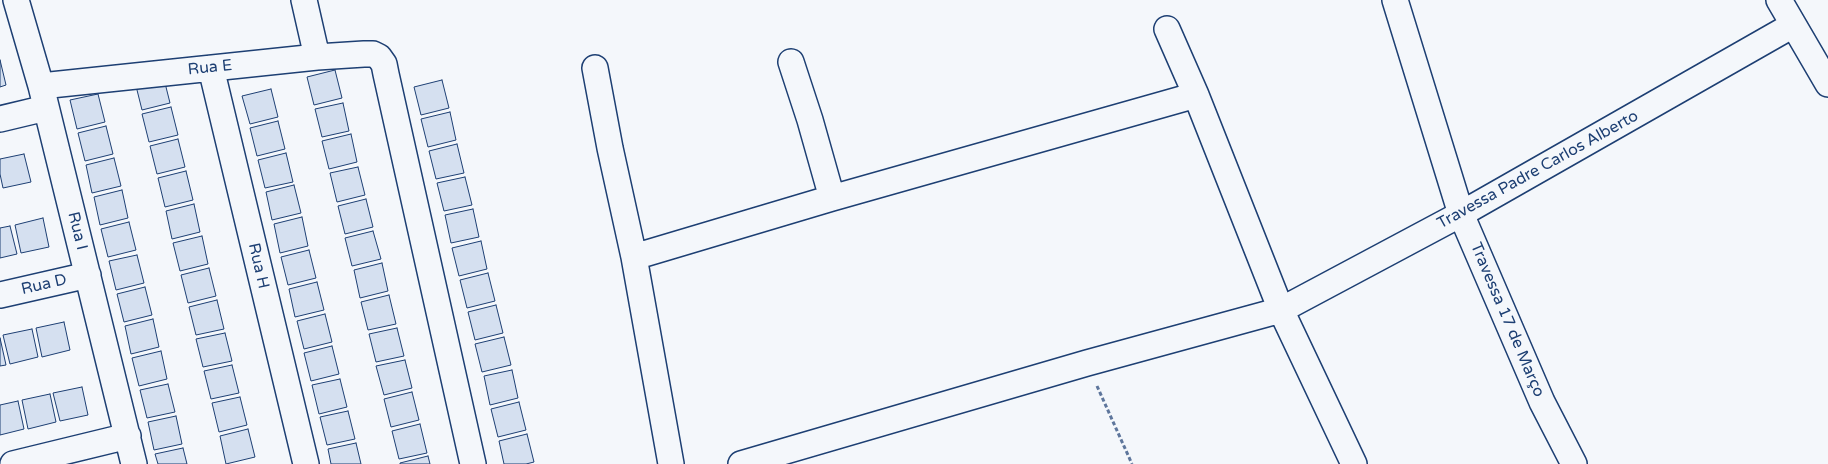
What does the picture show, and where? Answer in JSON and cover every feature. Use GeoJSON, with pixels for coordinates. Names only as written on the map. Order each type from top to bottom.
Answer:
{"type":"FeatureCollection","features":[{"type":"Feature","properties":{"kind":"street","name":"Rua I"},"geometry":{"type":"LineString","coordinates":[[16,0],[43,97],[134,464]]}},
{"type":"Feature","properties":{"kind":"street"},"geometry":{"type":"LineString","coordinates":[[304,0],[316,57]]}},
{"type":"Feature","properties":{"kind":"street","name":"Travessa 17 de Março"},"geometry":{"type":"LineString","coordinates":[[1395,0],[1461,214],[1542,402],[1574,464]]}},
{"type":"Feature","properties":{"kind":"street"},"geometry":{"type":"LineString","coordinates":[[1780,0],[1793,25],[1821,58],[1828,84]]}},
{"type":"Feature","properties":{"kind":"street","name":"Travessa Padre Carlos Alberto"},"geometry":{"type":"LineString","coordinates":[[741,464],[1087,363],[1281,310],[1461,214],[1793,25]]}},
{"type":"Feature","properties":{"kind":"street"},"geometry":{"type":"LineString","coordinates":[[1167,29],[1196,95],[1281,310],[1354,464]]}},
{"type":"Feature","properties":{"kind":"street","name":"Rua E"},"geometry":{"type":"LineString","coordinates":[[0,119],[43,97],[211,68],[316,57],[364,54],[373,54],[379,57],[384,64],[473,464]]}},
{"type":"Feature","properties":{"kind":"street"},"geometry":{"type":"LineString","coordinates":[[791,62],[832,198]]}},
{"type":"Feature","properties":{"kind":"street","name":"Rua H"},"geometry":{"type":"LineString","coordinates":[[211,68],[306,464]]}},
{"type":"Feature","properties":{"kind":"street"},"geometry":{"type":"LineString","coordinates":[[595,68],[634,257],[671,464]]}},
{"type":"Feature","properties":{"kind":"street"},"geometry":{"type":"LineString","coordinates":[[634,257],[832,198],[1196,95]]}},
{"type":"Feature","properties":{"kind":"street","name":"Rua D"},"geometry":{"type":"LineString","coordinates":[[0,295],[88,275]]}},
{"type":"Feature","properties":{"kind":"street"},"geometry":{"type":"LineString","coordinates":[[13,464],[128,436]]}},
{"type":"Feature","properties":{"kind":"path"},"geometry":{"type":"LineString","coordinates":[[1087,363],[1132,464]]}},
{"type":"Feature","properties":{"kind":"building"},"geometry":{"type":"Polygon","coordinates":[[[0,60],[6,85],[0,87],[0,60]]]}},
{"type":"Feature","properties":{"kind":"building"},"geometry":{"type":"Polygon","coordinates":[[[335,70],[342,98],[314,105],[307,77],[335,70]]]}},
{"type":"Feature","properties":{"kind":"building"},"geometry":{"type":"Polygon","coordinates":[[[163,75],[170,103],[142,110],[135,82],[163,75]]]}},
{"type":"Feature","properties":{"kind":"building"},"geometry":{"type":"Polygon","coordinates":[[[442,80],[449,108],[421,115],[414,87],[442,80]]]}},
{"type":"Feature","properties":{"kind":"building"},"geometry":{"type":"Polygon","coordinates":[[[271,89],[278,117],[250,124],[242,96],[271,89]]]}},
{"type":"Feature","properties":{"kind":"building"},"geometry":{"type":"Polygon","coordinates":[[[98,94],[105,122],[77,129],[70,100],[98,94]]]}},
{"type":"Feature","properties":{"kind":"building"},"geometry":{"type":"Polygon","coordinates":[[[343,103],[349,131],[322,137],[315,109],[343,103]]]}},
{"type":"Feature","properties":{"kind":"building"},"geometry":{"type":"Polygon","coordinates":[[[171,107],[178,135],[149,142],[142,114],[171,107]]]}},
{"type":"Feature","properties":{"kind":"building"},"geometry":{"type":"Polygon","coordinates":[[[450,112],[456,140],[428,147],[421,119],[450,112]]]}},
{"type":"Feature","properties":{"kind":"building"},"geometry":{"type":"Polygon","coordinates":[[[278,121],[285,149],[257,156],[250,128],[278,121]]]}},
{"type":"Feature","properties":{"kind":"building"},"geometry":{"type":"Polygon","coordinates":[[[106,126],[113,154],[85,161],[78,133],[106,126]]]}},
{"type":"Feature","properties":{"kind":"building"},"geometry":{"type":"Polygon","coordinates":[[[351,134],[357,162],[329,169],[322,141],[351,134]]]}},
{"type":"Feature","properties":{"kind":"building"},"geometry":{"type":"Polygon","coordinates":[[[178,139],[185,167],[157,174],[150,146],[178,139]]]}},
{"type":"Feature","properties":{"kind":"building"},"geometry":{"type":"Polygon","coordinates":[[[457,144],[464,173],[436,179],[429,151],[457,144]]]}},
{"type":"Feature","properties":{"kind":"building"},"geometry":{"type":"Polygon","coordinates":[[[286,153],[293,182],[265,188],[258,160],[286,153]]]}},
{"type":"Feature","properties":{"kind":"building"},"geometry":{"type":"Polygon","coordinates":[[[24,154],[31,182],[3,188],[0,174],[0,159],[24,154]]]}},
{"type":"Feature","properties":{"kind":"building"},"geometry":{"type":"Polygon","coordinates":[[[114,158],[121,186],[92,193],[86,165],[114,158]]]}},
{"type":"Feature","properties":{"kind":"building"},"geometry":{"type":"Polygon","coordinates":[[[358,167],[365,195],[337,202],[330,173],[358,167]]]}},
{"type":"Feature","properties":{"kind":"building"},"geometry":{"type":"Polygon","coordinates":[[[186,171],[193,200],[165,207],[158,178],[186,171]]]}},
{"type":"Feature","properties":{"kind":"building"},"geometry":{"type":"Polygon","coordinates":[[[465,177],[472,205],[444,211],[437,183],[465,177]]]}},
{"type":"Feature","properties":{"kind":"building"},"geometry":{"type":"Polygon","coordinates":[[[294,185],[301,213],[272,220],[266,192],[294,185]]]}},
{"type":"Feature","properties":{"kind":"building"},"geometry":{"type":"Polygon","coordinates":[[[122,190],[128,218],[100,225],[94,197],[122,190]]]}},
{"type":"Feature","properties":{"kind":"building"},"geometry":{"type":"Polygon","coordinates":[[[366,199],[373,227],[345,234],[338,206],[366,199]]]}},
{"type":"Feature","properties":{"kind":"building"},"geometry":{"type":"Polygon","coordinates":[[[194,204],[200,232],[172,239],[166,211],[194,204]]]}},
{"type":"Feature","properties":{"kind":"building"},"geometry":{"type":"Polygon","coordinates":[[[473,209],[479,237],[451,243],[445,215],[473,209]]]}},
{"type":"Feature","properties":{"kind":"building"},"geometry":{"type":"Polygon","coordinates":[[[302,217],[308,246],[280,253],[274,224],[302,217]]]}},
{"type":"Feature","properties":{"kind":"building"},"geometry":{"type":"Polygon","coordinates":[[[43,218],[49,247],[21,253],[15,225],[43,218]]]}},
{"type":"Feature","properties":{"kind":"building"},"geometry":{"type":"Polygon","coordinates":[[[129,222],[136,250],[108,257],[101,229],[129,222]]]}},
{"type":"Feature","properties":{"kind":"building"},"geometry":{"type":"Polygon","coordinates":[[[10,226],[17,254],[0,258],[0,228],[10,226]]]}},
{"type":"Feature","properties":{"kind":"building"},"geometry":{"type":"Polygon","coordinates":[[[373,231],[381,259],[352,266],[345,238],[373,231]]]}},
{"type":"Feature","properties":{"kind":"building"},"geometry":{"type":"Polygon","coordinates":[[[202,236],[208,264],[180,271],[173,243],[202,236]]]}},
{"type":"Feature","properties":{"kind":"building"},"geometry":{"type":"Polygon","coordinates":[[[481,241],[487,269],[459,276],[452,248],[481,241]]]}},
{"type":"Feature","properties":{"kind":"building"},"geometry":{"type":"Polygon","coordinates":[[[309,250],[316,278],[288,285],[281,257],[309,250]]]}},
{"type":"Feature","properties":{"kind":"building"},"geometry":{"type":"Polygon","coordinates":[[[137,255],[144,283],[116,290],[109,261],[137,255]]]}},
{"type":"Feature","properties":{"kind":"building"},"geometry":{"type":"Polygon","coordinates":[[[382,263],[388,291],[360,298],[354,270],[382,263]]]}},
{"type":"Feature","properties":{"kind":"building"},"geometry":{"type":"Polygon","coordinates":[[[209,268],[216,296],[188,303],[181,275],[209,268]]]}},
{"type":"Feature","properties":{"kind":"building"},"geometry":{"type":"Polygon","coordinates":[[[488,273],[495,301],[467,308],[460,280],[488,273]]]}},
{"type":"Feature","properties":{"kind":"building"},"geometry":{"type":"Polygon","coordinates":[[[317,282],[324,310],[295,317],[289,289],[317,282]]]}},
{"type":"Feature","properties":{"kind":"building"},"geometry":{"type":"Polygon","coordinates":[[[145,287],[152,315],[124,322],[117,294],[145,287]]]}},
{"type":"Feature","properties":{"kind":"building"},"geometry":{"type":"Polygon","coordinates":[[[389,295],[396,324],[368,330],[361,302],[389,295]]]}},
{"type":"Feature","properties":{"kind":"building"},"geometry":{"type":"Polygon","coordinates":[[[217,300],[224,329],[196,335],[189,307],[217,300]]]}},
{"type":"Feature","properties":{"kind":"building"},"geometry":{"type":"Polygon","coordinates":[[[496,305],[503,333],[475,340],[468,312],[496,305]]]}},
{"type":"Feature","properties":{"kind":"building"},"geometry":{"type":"Polygon","coordinates":[[[325,314],[332,342],[304,349],[297,321],[325,314]]]}},
{"type":"Feature","properties":{"kind":"building"},"geometry":{"type":"Polygon","coordinates":[[[153,319],[159,347],[131,354],[125,326],[153,319]]]}},
{"type":"Feature","properties":{"kind":"building"},"geometry":{"type":"Polygon","coordinates":[[[64,322],[70,350],[42,357],[36,328],[64,322]]]}},
{"type":"Feature","properties":{"kind":"building"},"geometry":{"type":"Polygon","coordinates":[[[397,328],[404,356],[376,362],[369,334],[397,328]]]}},
{"type":"Feature","properties":{"kind":"building"},"geometry":{"type":"Polygon","coordinates":[[[32,329],[38,357],[10,364],[3,335],[32,329]]]}},
{"type":"Feature","properties":{"kind":"building"},"geometry":{"type":"Polygon","coordinates":[[[225,333],[232,361],[203,367],[196,339],[225,333]]]}},
{"type":"Feature","properties":{"kind":"building"},"geometry":{"type":"Polygon","coordinates":[[[504,337],[511,365],[482,372],[475,344],[504,337]]]}},
{"type":"Feature","properties":{"kind":"building"},"geometry":{"type":"Polygon","coordinates":[[[0,338],[6,365],[0,366],[0,338]]]}},
{"type":"Feature","properties":{"kind":"building"},"geometry":{"type":"Polygon","coordinates":[[[332,346],[339,374],[311,381],[304,353],[332,346]]]}},
{"type":"Feature","properties":{"kind":"building"},"geometry":{"type":"Polygon","coordinates":[[[161,351],[167,379],[139,386],[132,358],[161,351]]]}},
{"type":"Feature","properties":{"kind":"building"},"geometry":{"type":"Polygon","coordinates":[[[405,360],[412,388],[384,395],[376,366],[405,360]]]}},
{"type":"Feature","properties":{"kind":"building"},"geometry":{"type":"Polygon","coordinates":[[[232,365],[239,393],[211,399],[204,371],[232,365]]]}},
{"type":"Feature","properties":{"kind":"building"},"geometry":{"type":"Polygon","coordinates":[[[512,370],[518,398],[490,405],[484,376],[512,370]]]}},
{"type":"Feature","properties":{"kind":"building"},"geometry":{"type":"Polygon","coordinates":[[[340,379],[347,407],[319,414],[312,385],[340,379]]]}},
{"type":"Feature","properties":{"kind":"building"},"geometry":{"type":"Polygon","coordinates":[[[168,384],[175,412],[147,418],[140,390],[168,384]]]}},
{"type":"Feature","properties":{"kind":"building"},"geometry":{"type":"Polygon","coordinates":[[[82,387],[88,415],[60,421],[53,393],[82,387]]]}},
{"type":"Feature","properties":{"kind":"building"},"geometry":{"type":"Polygon","coordinates":[[[412,392],[419,420],[391,427],[384,399],[412,392]]]}},
{"type":"Feature","properties":{"kind":"building"},"geometry":{"type":"Polygon","coordinates":[[[50,394],[56,422],[28,429],[22,400],[50,394]]]}},
{"type":"Feature","properties":{"kind":"building"},"geometry":{"type":"Polygon","coordinates":[[[240,397],[247,425],[219,432],[212,403],[240,397]]]}},
{"type":"Feature","properties":{"kind":"building"},"geometry":{"type":"Polygon","coordinates":[[[18,401],[24,429],[0,435],[0,405],[18,401]]]}},
{"type":"Feature","properties":{"kind":"building"},"geometry":{"type":"Polygon","coordinates":[[[519,402],[526,430],[498,437],[491,409],[519,402]]]}},
{"type":"Feature","properties":{"kind":"building"},"geometry":{"type":"Polygon","coordinates":[[[348,411],[355,439],[327,445],[320,417],[348,411]]]}},
{"type":"Feature","properties":{"kind":"building"},"geometry":{"type":"Polygon","coordinates":[[[176,416],[182,444],[154,450],[148,422],[176,416]]]}},
{"type":"Feature","properties":{"kind":"building"},"geometry":{"type":"Polygon","coordinates":[[[420,424],[427,453],[399,459],[392,431],[420,424]]]}},
{"type":"Feature","properties":{"kind":"building"},"geometry":{"type":"Polygon","coordinates":[[[248,429],[255,457],[226,464],[220,436],[248,429]]]}},
{"type":"Feature","properties":{"kind":"building"},"geometry":{"type":"Polygon","coordinates":[[[527,434],[534,462],[504,464],[499,441],[527,434]]]}},
{"type":"Feature","properties":{"kind":"building"},"geometry":{"type":"Polygon","coordinates":[[[356,443],[361,464],[331,464],[328,449],[356,443]]]}},
{"type":"Feature","properties":{"kind":"building"},"geometry":{"type":"Polygon","coordinates":[[[183,448],[187,464],[158,464],[155,454],[183,448]]]}},
{"type":"Feature","properties":{"kind":"building"},"geometry":{"type":"Polygon","coordinates":[[[428,456],[430,464],[400,464],[400,463],[428,456]]]}}]}
